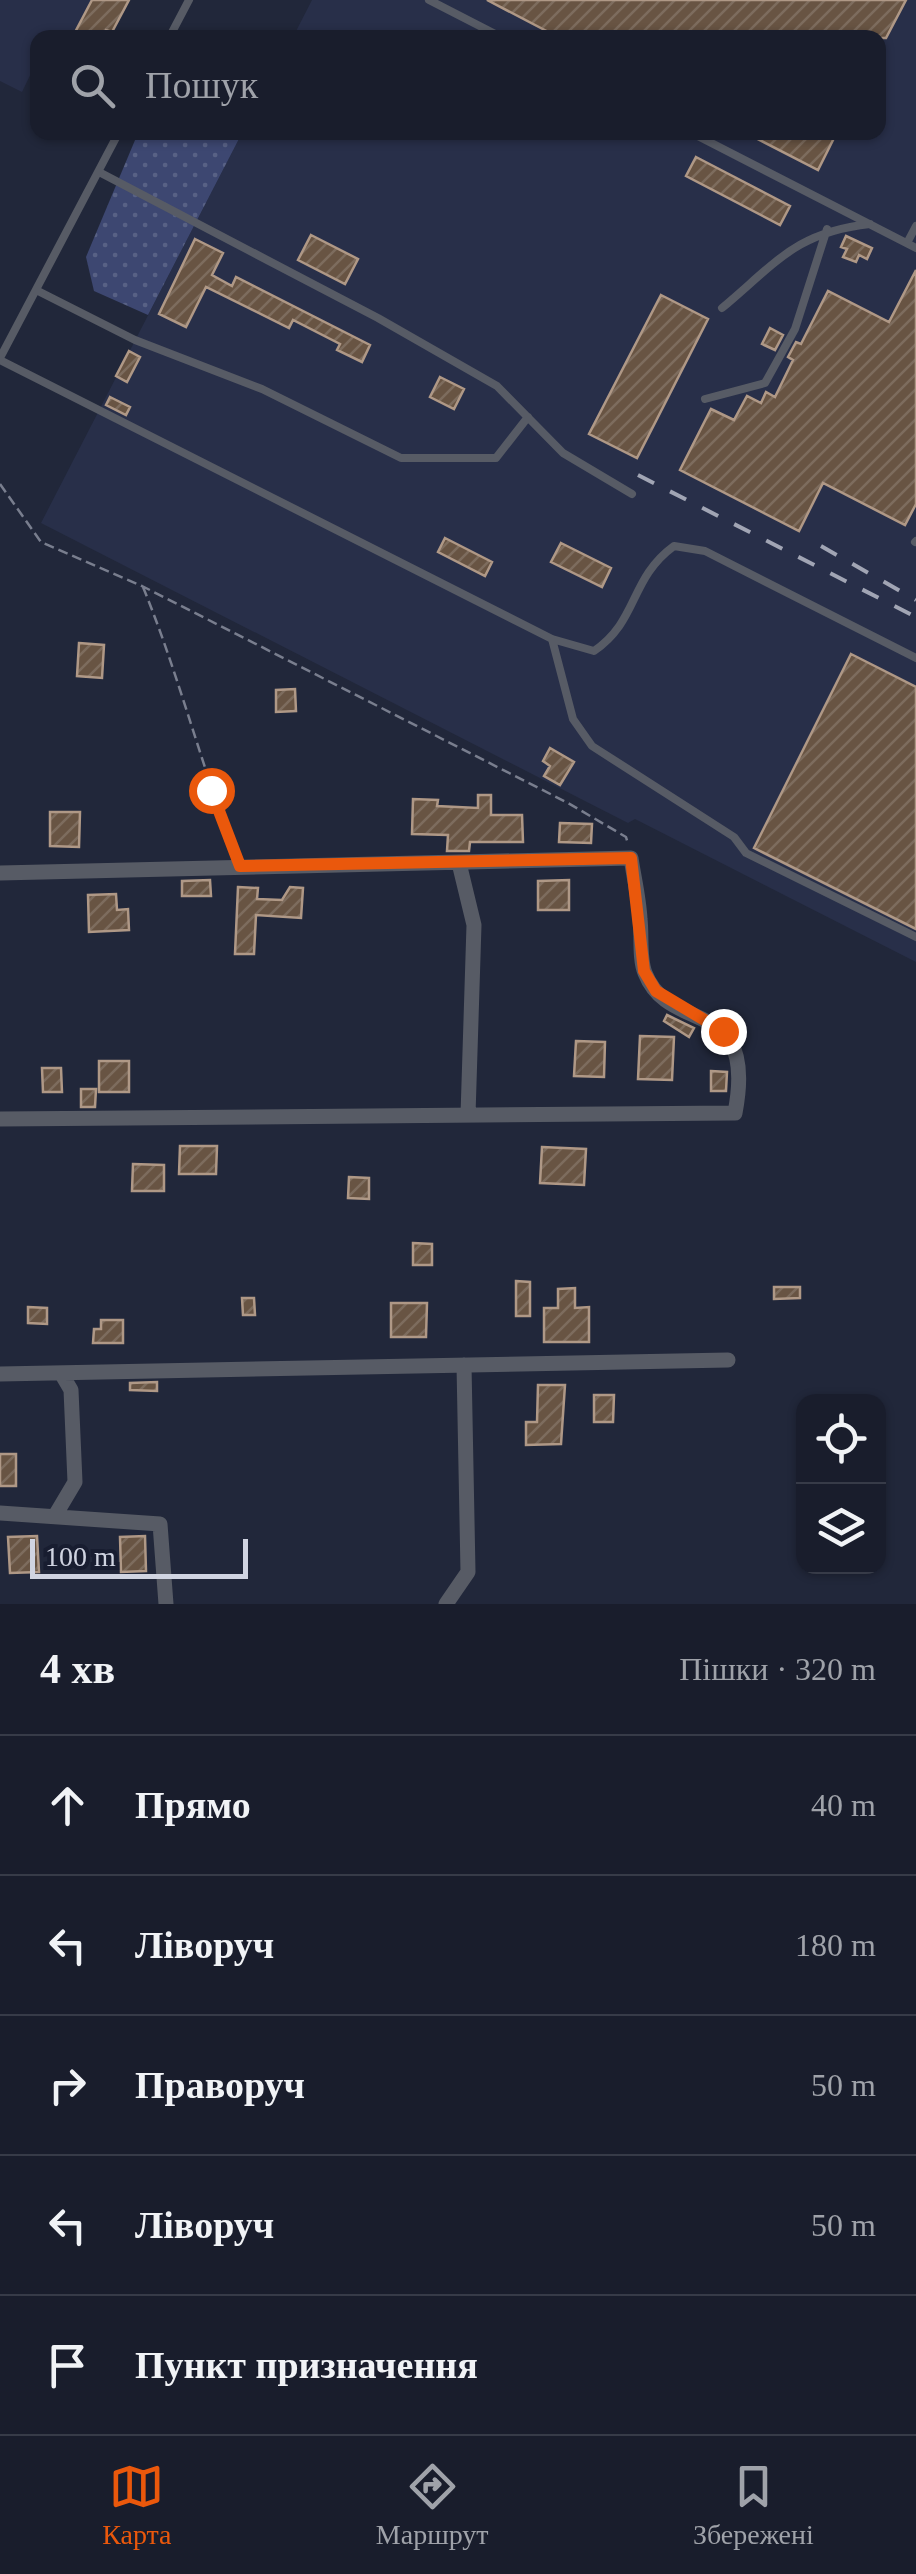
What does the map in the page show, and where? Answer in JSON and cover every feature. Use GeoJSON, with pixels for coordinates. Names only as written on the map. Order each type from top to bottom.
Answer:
{"type":"FeatureCollection","features":[{"type":"Feature","properties":{"kind":"street"},"geometry":{"type":"LineString","coordinates":[[0,872],[346,861],[459,863],[631,858],[644,971],[656,991],[723,1031],[736,1050],[740,1083],[735,1113],[0,1119]]}},
{"type":"Feature","properties":{"kind":"street"},"geometry":{"type":"LineString","coordinates":[[459,863],[474,925],[468,1116]]}},
{"type":"Feature","properties":{"kind":"street"},"geometry":{"type":"LineString","coordinates":[[0,1374],[728,1360]]}},
{"type":"Feature","properties":{"kind":"street"},"geometry":{"type":"LineString","coordinates":[[446,1604],[468,1572],[464,1365]]}},
{"type":"Feature","properties":{"kind":"street"},"geometry":{"type":"LineString","coordinates":[[56,1514],[75,1482],[70,1390],[61,1373]]}},
{"type":"Feature","properties":{"kind":"street"},"geometry":{"type":"LineString","coordinates":[[0,1513],[160,1524],[166,1604]]}},
{"type":"Feature","properties":{"kind":"lane"},"geometry":{"type":"LineString","coordinates":[[173,30],[189,0]]}},
{"type":"Feature","properties":{"kind":"lane"},"geometry":{"type":"LineString","coordinates":[[430,0],[488,30]]}},
{"type":"Feature","properties":{"kind":"lane"},"geometry":{"type":"LineString","coordinates":[[115,140],[0,359],[552,639],[594,651],[616,636],[650,564],[674,546],[705,552],[916,658]]}},
{"type":"Feature","properties":{"kind":"lane"},"geometry":{"type":"LineString","coordinates":[[706,140],[912,245],[916,226]]}},
{"type":"Feature","properties":{"kind":"lane"},"geometry":{"type":"LineString","coordinates":[[98,172],[378,318],[497,386],[563,453],[632,494]]}},
{"type":"Feature","properties":{"kind":"lane"},"geometry":{"type":"LineString","coordinates":[[722,308],[796,246],[827,229],[870,224]]}},
{"type":"Feature","properties":{"kind":"lane"},"geometry":{"type":"LineString","coordinates":[[705,399],[764,382],[794,330],[827,229]]}},
{"type":"Feature","properties":{"kind":"lane"},"geometry":{"type":"LineString","coordinates":[[36,290],[134,340],[262,389],[401,458],[496,458],[528,417]]}},
{"type":"Feature","properties":{"kind":"lane"},"geometry":{"type":"LineString","coordinates":[[552,639],[573,720],[592,746],[734,837],[746,854],[916,937]]}},
{"type":"Feature","properties":{"kind":"path"},"geometry":{"type":"LineString","coordinates":[[0,484],[41,542],[142,586],[568,803],[626,837],[631,858]]}},
{"type":"Feature","properties":{"kind":"path"},"geometry":{"type":"LineString","coordinates":[[142,586],[175,665],[211,790],[240,866]]}},
{"type":"Feature","properties":{"kind":"shaded area"},"geometry":{"type":"Polygon","coordinates":[[[0,0],[129,0],[113,30],[30,30],[30,75],[22,92],[0,81],[0,0]]]}},
{"type":"Feature","properties":{"kind":"shaded area"},"geometry":{"type":"Polygon","coordinates":[[[312,0],[916,0],[916,962],[635,819],[628,823],[41,523],[238,140],[886,140],[886,30],[297,30],[312,0]]]}},
{"type":"Feature","properties":{"kind":"shaded area"},"geometry":{"type":"Polygon","coordinates":[[[135,140],[238,140],[148,315],[94,291],[86,257],[135,140]]]}},
{"type":"Feature","properties":{"kind":"building"},"geometry":{"type":"Polygon","coordinates":[[[92,0],[129,0],[113,30],[76,30],[92,0]]]}},
{"type":"Feature","properties":{"kind":"building"},"geometry":{"type":"Polygon","coordinates":[[[487,0],[906,0],[886,38],[886,30],[545,30],[487,0]]]}},
{"type":"Feature","properties":{"kind":"building"},"geometry":{"type":"Polygon","coordinates":[[[760,140],[833,140],[818,170],[760,140]]]}},
{"type":"Feature","properties":{"kind":"building"},"geometry":{"type":"Polygon","coordinates":[[[696,157],[790,206],[780,225],[686,176],[696,157]]]}},
{"type":"Feature","properties":{"kind":"building"},"geometry":{"type":"Polygon","coordinates":[[[311,235],[358,259],[345,284],[298,260],[311,235]]]}},
{"type":"Feature","properties":{"kind":"building"},"geometry":{"type":"Polygon","coordinates":[[[846,236],[872,248],[867,259],[859,255],[856,262],[843,257],[847,249],[841,247],[846,236]]]}},
{"type":"Feature","properties":{"kind":"building"},"geometry":{"type":"Polygon","coordinates":[[[195,239],[223,253],[212,275],[232,286],[236,277],[370,345],[362,362],[337,350],[340,344],[293,320],[289,328],[206,287],[186,327],[159,314],[195,239]]]}},
{"type":"Feature","properties":{"kind":"building"},"geometry":{"type":"Polygon","coordinates":[[[916,270],[916,504],[905,525],[823,483],[799,531],[680,470],[711,409],[734,420],[747,396],[761,403],[766,392],[775,397],[793,360],[788,357],[796,342],[801,344],[828,291],[889,322],[916,270]]]}},
{"type":"Feature","properties":{"kind":"building"},"geometry":{"type":"Polygon","coordinates":[[[661,295],[708,319],[637,458],[589,434],[661,295]]]}},
{"type":"Feature","properties":{"kind":"building"},"geometry":{"type":"Polygon","coordinates":[[[770,328],[783,335],[775,350],[762,344],[770,328]]]}},
{"type":"Feature","properties":{"kind":"building"},"geometry":{"type":"Polygon","coordinates":[[[129,351],[140,357],[127,382],[116,376],[129,351]]]}},
{"type":"Feature","properties":{"kind":"building"},"geometry":{"type":"Polygon","coordinates":[[[440,377],[464,389],[454,409],[430,397],[440,377]]]}},
{"type":"Feature","properties":{"kind":"building"},"geometry":{"type":"Polygon","coordinates":[[[110,397],[130,407],[126,415],[106,405],[110,397]]]}},
{"type":"Feature","properties":{"kind":"building"},"geometry":{"type":"Polygon","coordinates":[[[445,538],[492,562],[485,576],[438,552],[445,538]]]}},
{"type":"Feature","properties":{"kind":"building"},"geometry":{"type":"Polygon","coordinates":[[[561,543],[611,568],[602,587],[551,562],[561,543]]]}},
{"type":"Feature","properties":{"kind":"building"},"geometry":{"type":"Polygon","coordinates":[[[79,643],[104,645],[102,678],[77,676],[79,643]]]}},
{"type":"Feature","properties":{"kind":"building"},"geometry":{"type":"Polygon","coordinates":[[[851,654],[916,687],[916,929],[754,848],[851,654]]]}},
{"type":"Feature","properties":{"kind":"building"},"geometry":{"type":"Polygon","coordinates":[[[295,689],[296,711],[276,712],[276,690],[295,689]]]}},
{"type":"Feature","properties":{"kind":"building"},"geometry":{"type":"Polygon","coordinates":[[[550,748],[574,762],[560,785],[544,776],[550,766],[543,761],[550,748]]]}},
{"type":"Feature","properties":{"kind":"building"},"geometry":{"type":"Polygon","coordinates":[[[478,795],[491,795],[491,815],[522,815],[523,842],[470,842],[469,851],[447,851],[448,835],[412,834],[413,799],[438,800],[437,806],[478,808],[478,795]]]}},
{"type":"Feature","properties":{"kind":"building"},"geometry":{"type":"Polygon","coordinates":[[[50,812],[80,812],[79,847],[50,846],[50,812]]]}},
{"type":"Feature","properties":{"kind":"building"},"geometry":{"type":"Polygon","coordinates":[[[560,823],[592,824],[591,843],[559,842],[560,823]]]}},
{"type":"Feature","properties":{"kind":"building"},"geometry":{"type":"Polygon","coordinates":[[[210,880],[211,896],[182,896],[182,881],[210,880]]]}},
{"type":"Feature","properties":{"kind":"building"},"geometry":{"type":"Polygon","coordinates":[[[569,880],[569,910],[538,910],[538,881],[569,880]]]}},
{"type":"Feature","properties":{"kind":"building"},"geometry":{"type":"Polygon","coordinates":[[[238,887],[258,888],[257,899],[282,900],[290,887],[303,888],[301,918],[256,915],[254,954],[235,954],[238,887]]]}},
{"type":"Feature","properties":{"kind":"building"},"geometry":{"type":"Polygon","coordinates":[[[116,894],[117,910],[128,909],[129,930],[89,932],[88,895],[116,894]]]}},
{"type":"Feature","properties":{"kind":"building"},"geometry":{"type":"Polygon","coordinates":[[[667,1015],[694,1028],[689,1037],[664,1021],[667,1015]]]}},
{"type":"Feature","properties":{"kind":"building"},"geometry":{"type":"Polygon","coordinates":[[[640,1036],[674,1037],[672,1080],[638,1079],[640,1036]]]}},
{"type":"Feature","properties":{"kind":"building"},"geometry":{"type":"Polygon","coordinates":[[[576,1041],[605,1042],[604,1077],[574,1076],[576,1041]]]}},
{"type":"Feature","properties":{"kind":"building"},"geometry":{"type":"Polygon","coordinates":[[[99,1061],[129,1061],[129,1092],[99,1092],[99,1061]]]}},
{"type":"Feature","properties":{"kind":"building"},"geometry":{"type":"Polygon","coordinates":[[[42,1068],[61,1068],[62,1092],[43,1092],[42,1068]]]}},
{"type":"Feature","properties":{"kind":"building"},"geometry":{"type":"Polygon","coordinates":[[[711,1071],[727,1072],[726,1091],[711,1091],[711,1071]]]}},
{"type":"Feature","properties":{"kind":"building"},"geometry":{"type":"Polygon","coordinates":[[[81,1089],[96,1089],[95,1107],[81,1107],[81,1089]]]}},
{"type":"Feature","properties":{"kind":"building"},"geometry":{"type":"Polygon","coordinates":[[[180,1146],[217,1146],[216,1174],[179,1174],[180,1146]]]}},
{"type":"Feature","properties":{"kind":"building"},"geometry":{"type":"Polygon","coordinates":[[[542,1147],[586,1149],[584,1185],[540,1183],[542,1147]]]}},
{"type":"Feature","properties":{"kind":"building"},"geometry":{"type":"Polygon","coordinates":[[[133,1164],[164,1165],[164,1191],[132,1191],[133,1164]]]}},
{"type":"Feature","properties":{"kind":"building"},"geometry":{"type":"Polygon","coordinates":[[[349,1177],[369,1178],[369,1199],[348,1198],[349,1177]]]}},
{"type":"Feature","properties":{"kind":"building"},"geometry":{"type":"Polygon","coordinates":[[[413,1243],[432,1244],[432,1265],[413,1265],[413,1243]]]}},
{"type":"Feature","properties":{"kind":"building"},"geometry":{"type":"Polygon","coordinates":[[[516,1281],[530,1282],[530,1316],[516,1316],[516,1281]]]}},
{"type":"Feature","properties":{"kind":"building"},"geometry":{"type":"Polygon","coordinates":[[[774,1287],[800,1287],[800,1298],[774,1299],[774,1287]]]}},
{"type":"Feature","properties":{"kind":"building"},"geometry":{"type":"Polygon","coordinates":[[[575,1288],[575,1308],[589,1307],[589,1342],[544,1342],[544,1308],[558,1308],[558,1289],[575,1288]]]}},
{"type":"Feature","properties":{"kind":"building"},"geometry":{"type":"Polygon","coordinates":[[[242,1298],[254,1298],[255,1315],[243,1315],[242,1298]]]}},
{"type":"Feature","properties":{"kind":"building"},"geometry":{"type":"Polygon","coordinates":[[[391,1303],[427,1303],[426,1337],[391,1337],[391,1303]]]}},
{"type":"Feature","properties":{"kind":"building"},"geometry":{"type":"Polygon","coordinates":[[[28,1307],[47,1308],[47,1324],[28,1323],[28,1307]]]}},
{"type":"Feature","properties":{"kind":"building"},"geometry":{"type":"Polygon","coordinates":[[[101,1320],[123,1320],[123,1343],[93,1343],[94,1329],[101,1329],[101,1320]]]}},
{"type":"Feature","properties":{"kind":"building"},"geometry":{"type":"Polygon","coordinates":[[[157,1382],[157,1391],[130,1390],[130,1383],[157,1382]]]}},
{"type":"Feature","properties":{"kind":"building"},"geometry":{"type":"Polygon","coordinates":[[[538,1385],[565,1385],[561,1444],[526,1445],[526,1422],[537,1422],[538,1385]]]}},
{"type":"Feature","properties":{"kind":"building"},"geometry":{"type":"Polygon","coordinates":[[[594,1395],[614,1395],[613,1422],[594,1422],[594,1395]]]}},
{"type":"Feature","properties":{"kind":"building"},"geometry":{"type":"Polygon","coordinates":[[[0,1454],[16,1454],[16,1486],[0,1486],[0,1454]]]}},
{"type":"Feature","properties":{"kind":"building"},"geometry":{"type":"Polygon","coordinates":[[[37,1536],[39,1572],[10,1573],[8,1537],[37,1536]]]}},
{"type":"Feature","properties":{"kind":"building"},"geometry":{"type":"Polygon","coordinates":[[[145,1536],[146,1571],[121,1572],[120,1537],[145,1536]]]}},
{"type":"Feature","properties":{"kind":"railway"},"geometry":{"type":"LineString","coordinates":[[638,475],[916,617]]}},
{"type":"Feature","properties":{"kind":"railway"},"geometry":{"type":"LineString","coordinates":[[821,546],[916,600]]}},
{"type":"Feature","properties":{"kind":"route"},"geometry":{"type":"LineString","coordinates":[[211,790],[240,866],[631,858],[644,971],[656,991],[723,1031]]}}]}
